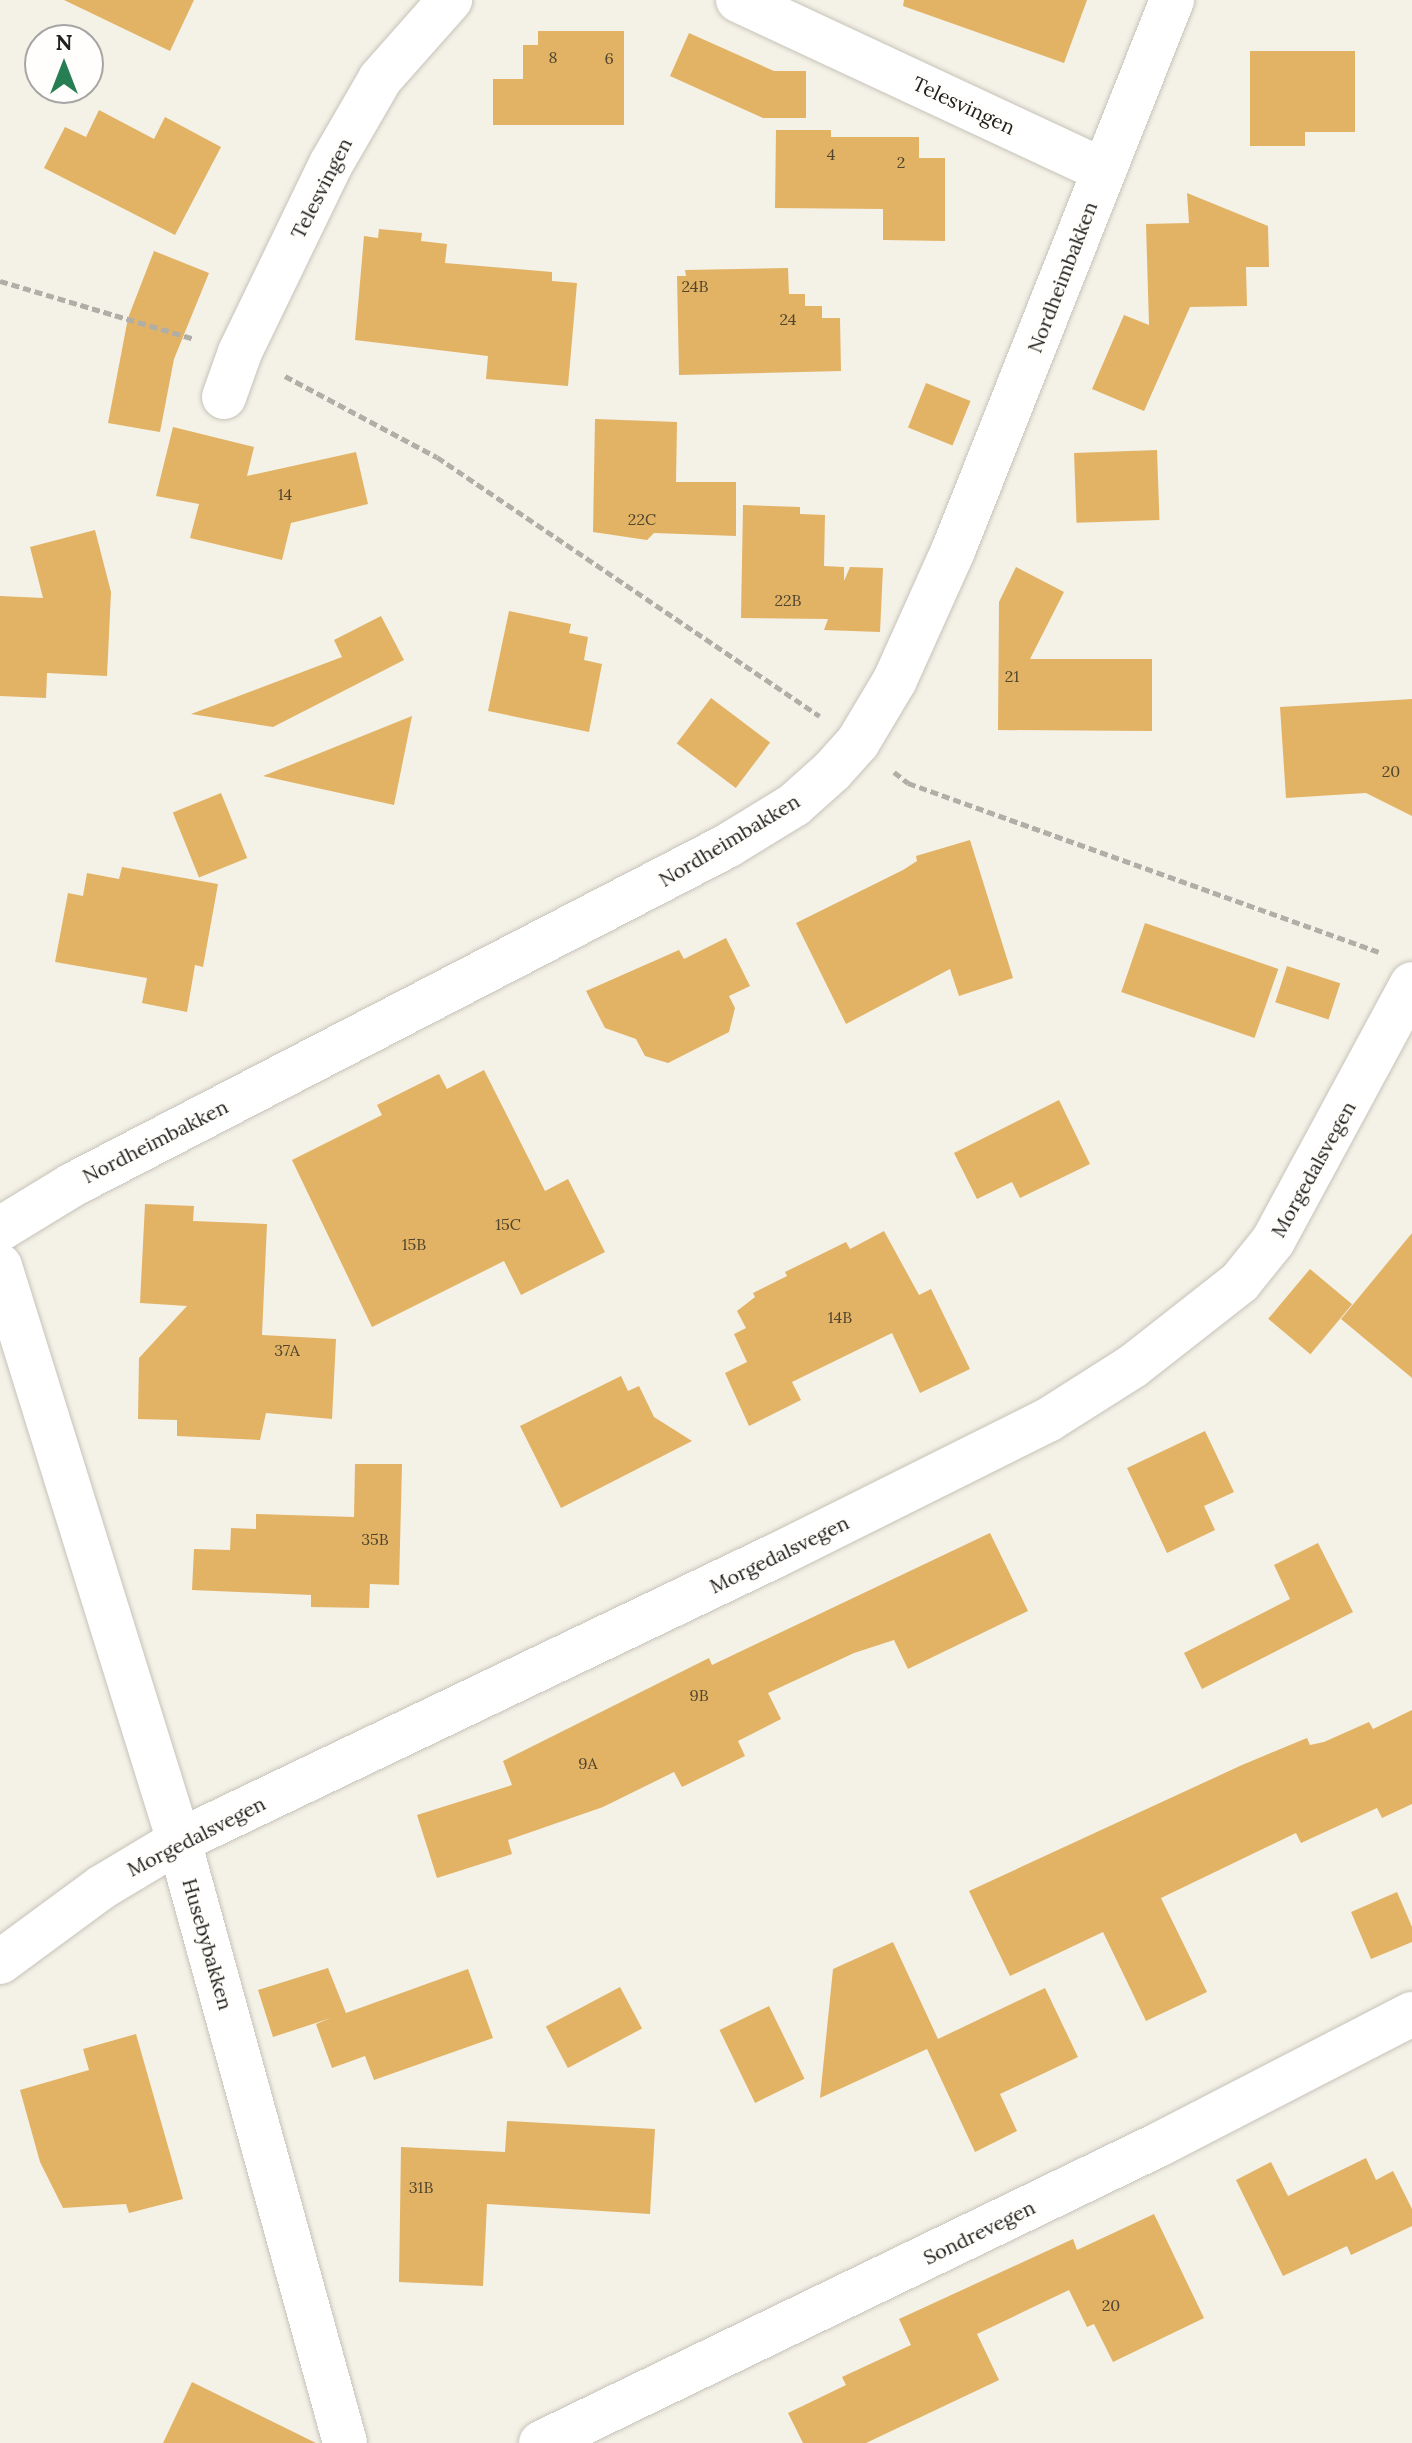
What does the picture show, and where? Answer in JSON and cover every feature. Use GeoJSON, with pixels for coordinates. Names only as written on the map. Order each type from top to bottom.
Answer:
{"type":"FeatureCollection","features":[{"type":"Feature","properties":{"kind":"street","name":"Telesvingen"},"geometry":{"type":"LineString","coordinates":[[224,397],[240,352],[331,164],[380,79],[450,0]]}},
{"type":"Feature","properties":{"kind":"street","name":"Telesvingen"},"geometry":{"type":"LineString","coordinates":[[738,0],[1103,170]]}},
{"type":"Feature","properties":{"kind":"street","name":"Nordheimbakken"},"geometry":{"type":"LineString","coordinates":[[0,1229],[86,1177],[727,846],[794,805],[858,742],[895,680],[953,551],[1172,0]]}},
{"type":"Feature","properties":{"kind":"street","name":"Morgedalsvegen"},"geometry":{"type":"LineString","coordinates":[[0,1962],[102,1887],[179,1841],[496,1692],[1021,1434],[1156,1350],[1240,1282],[1273,1241],[1412,984]]}},
{"type":"Feature","properties":{"kind":"street","name":"Husebybakken"},"geometry":{"type":"LineString","coordinates":[[0,1266],[179,1841],[345,2443]]}},
{"type":"Feature","properties":{"kind":"street","name":"Sondrevegen"},"geometry":{"type":"LineString","coordinates":[[541,2443],[1175,2137],[1412,2014]]}},
{"type":"Feature","properties":{"kind":"path"},"geometry":{"type":"LineString","coordinates":[[0,281],[240,352],[437,457],[858,742],[908,783],[1382,953]]}},
{"type":"Feature","properties":{"kind":"building"},"geometry":{"type":"Polygon","coordinates":[[[64,0],[194,0],[170,51],[64,0]]]}},
{"type":"Feature","properties":{"kind":"building"},"geometry":{"type":"Polygon","coordinates":[[[904,0],[1087,0],[1064,63],[903,6],[904,0]]]}},
{"type":"Feature","properties":{"kind":"building"},"geometry":{"type":"Polygon","coordinates":[[[538,31],[624,31],[624,125],[493,125],[493,79],[523,79],[523,45],[538,45],[538,31]]]}},
{"type":"Feature","properties":{"kind":"building"},"geometry":{"type":"Polygon","coordinates":[[[689,33],[774,71],[806,71],[806,118],[763,118],[670,76],[689,33]]]}},
{"type":"Feature","properties":{"kind":"building"},"geometry":{"type":"Polygon","coordinates":[[[1250,51],[1355,51],[1355,132],[1305,132],[1305,146],[1250,146],[1250,51]]]}},
{"type":"Feature","properties":{"kind":"building"},"geometry":{"type":"Polygon","coordinates":[[[99,110],[154,139],[165,117],[221,147],[175,235],[44,168],[65,127],[86,137],[99,110]]]}},
{"type":"Feature","properties":{"kind":"building"},"geometry":{"type":"Polygon","coordinates":[[[776,130],[831,130],[831,137],[919,137],[919,158],[945,158],[945,241],[883,240],[883,209],[775,208],[776,130]]]}},
{"type":"Feature","properties":{"kind":"building"},"geometry":{"type":"Polygon","coordinates":[[[1187,193],[1268,226],[1269,267],[1246,267],[1247,306],[1190,307],[1144,411],[1092,389],[1124,315],[1149,325],[1146,224],[1189,223],[1187,193]]]}},
{"type":"Feature","properties":{"kind":"building"},"geometry":{"type":"Polygon","coordinates":[[[379,229],[422,233],[421,241],[447,244],[445,263],[552,272],[552,281],[577,283],[568,386],[486,379],[488,356],[355,340],[364,236],[378,238],[379,229]]]}},
{"type":"Feature","properties":{"kind":"building"},"geometry":{"type":"Polygon","coordinates":[[[154,251],[209,273],[174,359],[160,432],[108,423],[128,318],[154,251]]]}},
{"type":"Feature","properties":{"kind":"building"},"geometry":{"type":"Polygon","coordinates":[[[788,268],[789,294],[805,294],[805,306],[822,306],[822,318],[840,318],[841,371],[679,375],[677,276],[686,276],[685,270],[788,268]]]}},
{"type":"Feature","properties":{"kind":"building"},"geometry":{"type":"Polygon","coordinates":[[[926,383],[971,401],[953,445],[908,428],[926,383]]]}},
{"type":"Feature","properties":{"kind":"building"},"geometry":{"type":"Polygon","coordinates":[[[595,419],[677,422],[676,482],[736,482],[736,536],[654,533],[647,540],[593,532],[595,419]]]}},
{"type":"Feature","properties":{"kind":"building"},"geometry":{"type":"Polygon","coordinates":[[[173,427],[254,447],[247,476],[356,452],[368,504],[291,523],[282,560],[190,538],[199,504],[156,496],[173,427]]]}},
{"type":"Feature","properties":{"kind":"building"},"geometry":{"type":"Polygon","coordinates":[[[1157,450],[1159,520],[1076,523],[1074,453],[1157,450]]]}},
{"type":"Feature","properties":{"kind":"building"},"geometry":{"type":"Polygon","coordinates":[[[743,505],[800,507],[800,514],[825,515],[824,566],[844,567],[844,581],[850,567],[883,568],[880,632],[824,630],[828,619],[741,618],[743,505]]]}},
{"type":"Feature","properties":{"kind":"building"},"geometry":{"type":"Polygon","coordinates":[[[95,530],[111,592],[107,676],[47,673],[46,698],[0,696],[0,596],[43,598],[30,547],[95,530]]]}},
{"type":"Feature","properties":{"kind":"building"},"geometry":{"type":"Polygon","coordinates":[[[1016,567],[1064,592],[1030,659],[1152,659],[1152,731],[998,730],[999,602],[1016,567]]]}},
{"type":"Feature","properties":{"kind":"building"},"geometry":{"type":"Polygon","coordinates":[[[509,611],[571,624],[569,633],[588,637],[584,660],[602,664],[589,732],[488,711],[509,611]]]}},
{"type":"Feature","properties":{"kind":"building"},"geometry":{"type":"Polygon","coordinates":[[[381,616],[404,660],[273,727],[191,714],[342,657],[334,640],[381,616]]]}},
{"type":"Feature","properties":{"kind":"building"},"geometry":{"type":"Polygon","coordinates":[[[711,698],[770,743],[736,788],[677,744],[711,698]]]}},
{"type":"Feature","properties":{"kind":"building"},"geometry":{"type":"Polygon","coordinates":[[[1412,699],[1412,816],[1366,793],[1286,798],[1280,707],[1412,699]]]}},
{"type":"Feature","properties":{"kind":"building"},"geometry":{"type":"Polygon","coordinates":[[[412,716],[394,805],[263,776],[412,716]]]}},
{"type":"Feature","properties":{"kind":"building"},"geometry":{"type":"Polygon","coordinates":[[[221,793],[247,858],[199,877],[173,812],[221,793]]]}},
{"type":"Feature","properties":{"kind":"building"},"geometry":{"type":"Polygon","coordinates":[[[970,840],[1013,978],[959,996],[950,969],[846,1024],[796,923],[903,870],[917,861],[916,856],[970,840]]]}},
{"type":"Feature","properties":{"kind":"building"},"geometry":{"type":"Polygon","coordinates":[[[122,867],[218,884],[203,967],[195,965],[187,1012],[142,1003],[147,978],[55,962],[68,893],[83,896],[87,873],[119,879],[122,867]]]}},
{"type":"Feature","properties":{"kind":"building"},"geometry":{"type":"Polygon","coordinates":[[[1145,923],[1278,969],[1255,1038],[1121,992],[1145,923]]]}},
{"type":"Feature","properties":{"kind":"building"},"geometry":{"type":"Polygon","coordinates":[[[726,938],[750,986],[729,996],[735,1008],[729,1032],[668,1063],[645,1056],[636,1039],[605,1028],[586,991],[679,950],[684,959],[726,938]]]}},
{"type":"Feature","properties":{"kind":"building"},"geometry":{"type":"Polygon","coordinates":[[[1287,966],[1340,983],[1329,1019],[1275,1002],[1287,966]]]}},
{"type":"Feature","properties":{"kind":"building"},"geometry":{"type":"Polygon","coordinates":[[[484,1070],[545,1191],[568,1179],[605,1252],[521,1295],[504,1261],[372,1327],[292,1160],[382,1115],[377,1105],[439,1074],[447,1089],[484,1070]]]}},
{"type":"Feature","properties":{"kind":"building"},"geometry":{"type":"Polygon","coordinates":[[[1059,1100],[1090,1164],[1020,1198],[1012,1182],[977,1199],[954,1153],[1059,1100]]]}},
{"type":"Feature","properties":{"kind":"building"},"geometry":{"type":"Polygon","coordinates":[[[145,1204],[194,1206],[193,1221],[267,1224],[262,1335],[336,1339],[332,1419],[266,1413],[260,1440],[177,1436],[177,1420],[138,1419],[139,1358],[187,1306],[140,1303],[145,1204]]]}},
{"type":"Feature","properties":{"kind":"building"},"geometry":{"type":"Polygon","coordinates":[[[884,1231],[919,1295],[931,1289],[970,1369],[920,1393],[892,1333],[792,1382],[801,1400],[749,1426],[725,1373],[747,1362],[734,1334],[746,1328],[737,1311],[755,1297],[753,1293],[787,1276],[785,1272],[846,1242],[850,1249],[884,1231]]]}},
{"type":"Feature","properties":{"kind":"building"},"geometry":{"type":"Polygon","coordinates":[[[1412,1233],[1412,1378],[1341,1319],[1412,1233]]]}},
{"type":"Feature","properties":{"kind":"building"},"geometry":{"type":"Polygon","coordinates":[[[1310,1269],[1352,1304],[1310,1354],[1268,1319],[1310,1269]]]}},
{"type":"Feature","properties":{"kind":"building"},"geometry":{"type":"Polygon","coordinates":[[[621,1376],[628,1391],[639,1386],[654,1417],[692,1441],[561,1508],[520,1426],[621,1376]]]}},
{"type":"Feature","properties":{"kind":"building"},"geometry":{"type":"Polygon","coordinates":[[[1205,1431],[1234,1492],[1204,1506],[1215,1530],[1167,1553],[1127,1468],[1205,1431]]]}},
{"type":"Feature","properties":{"kind":"building"},"geometry":{"type":"Polygon","coordinates":[[[355,1464],[402,1464],[399,1585],[370,1584],[369,1608],[311,1607],[311,1595],[192,1590],[194,1549],[230,1550],[231,1528],[256,1529],[256,1514],[354,1517],[355,1464]]]}},
{"type":"Feature","properties":{"kind":"building"},"geometry":{"type":"Polygon","coordinates":[[[990,1533],[1028,1611],[908,1669],[894,1640],[854,1653],[768,1693],[781,1719],[738,1741],[745,1756],[682,1787],[674,1772],[603,1807],[508,1840],[512,1854],[437,1878],[417,1815],[512,1785],[503,1761],[709,1658],[712,1665],[990,1533]]]}},
{"type":"Feature","properties":{"kind":"building"},"geometry":{"type":"Polygon","coordinates":[[[1318,1543],[1353,1612],[1202,1689],[1184,1653],[1290,1599],[1274,1565],[1318,1543]]]}},
{"type":"Feature","properties":{"kind":"building"},"geometry":{"type":"Polygon","coordinates":[[[1412,1710],[1412,1804],[1382,1818],[1377,1808],[1301,1843],[1296,1833],[1161,1898],[1207,1992],[1146,2021],[1103,1932],[1010,1976],[969,1891],[1307,1738],[1310,1745],[1324,1742],[1369,1722],[1373,1729],[1412,1710]]]}},
{"type":"Feature","properties":{"kind":"building"},"geometry":{"type":"Polygon","coordinates":[[[1397,1892],[1412,1927],[1412,1942],[1371,1959],[1351,1912],[1397,1892]]]}},
{"type":"Feature","properties":{"kind":"building"},"geometry":{"type":"Polygon","coordinates":[[[893,1942],[938,2039],[1045,1988],[1078,2057],[1000,2094],[1017,2131],[975,2152],[927,2049],[820,2098],[833,1969],[893,1942]]]}},
{"type":"Feature","properties":{"kind":"building"},"geometry":{"type":"Polygon","coordinates":[[[328,1968],[346,2013],[468,1969],[493,2038],[374,2080],[365,2056],[332,2068],[316,2024],[331,2018],[273,2037],[258,1990],[328,1968]]]}},
{"type":"Feature","properties":{"kind":"building"},"geometry":{"type":"Polygon","coordinates":[[[620,1987],[642,2028],[568,2068],[546,2026],[620,1987]]]}},
{"type":"Feature","properties":{"kind":"building"},"geometry":{"type":"Polygon","coordinates":[[[769,2006],[805,2079],[755,2103],[720,2030],[769,2006]]]}},
{"type":"Feature","properties":{"kind":"building"},"geometry":{"type":"Polygon","coordinates":[[[136,2034],[183,2199],[129,2213],[126,2204],[63,2208],[40,2162],[20,2090],[89,2070],[83,2049],[136,2034]]]}},
{"type":"Feature","properties":{"kind":"building"},"geometry":{"type":"Polygon","coordinates":[[[507,2121],[655,2129],[650,2214],[487,2204],[483,2286],[399,2282],[401,2147],[505,2152],[507,2121]]]}},
{"type":"Feature","properties":{"kind":"building"},"geometry":{"type":"Polygon","coordinates":[[[1366,2158],[1376,2180],[1393,2171],[1412,2209],[1412,2226],[1351,2255],[1347,2246],[1283,2276],[1236,2180],[1271,2162],[1288,2196],[1366,2158]]]}},
{"type":"Feature","properties":{"kind":"building"},"geometry":{"type":"Polygon","coordinates":[[[1154,2214],[1204,2318],[1113,2362],[1094,2324],[1087,2327],[1069,2290],[977,2334],[999,2380],[866,2443],[803,2443],[788,2413],[846,2385],[842,2377],[911,2345],[899,2319],[1073,2239],[1077,2250],[1154,2214]]]}},
{"type":"Feature","properties":{"kind":"building"},"geometry":{"type":"Polygon","coordinates":[[[192,2382],[316,2443],[163,2443],[192,2382]]]}}]}
